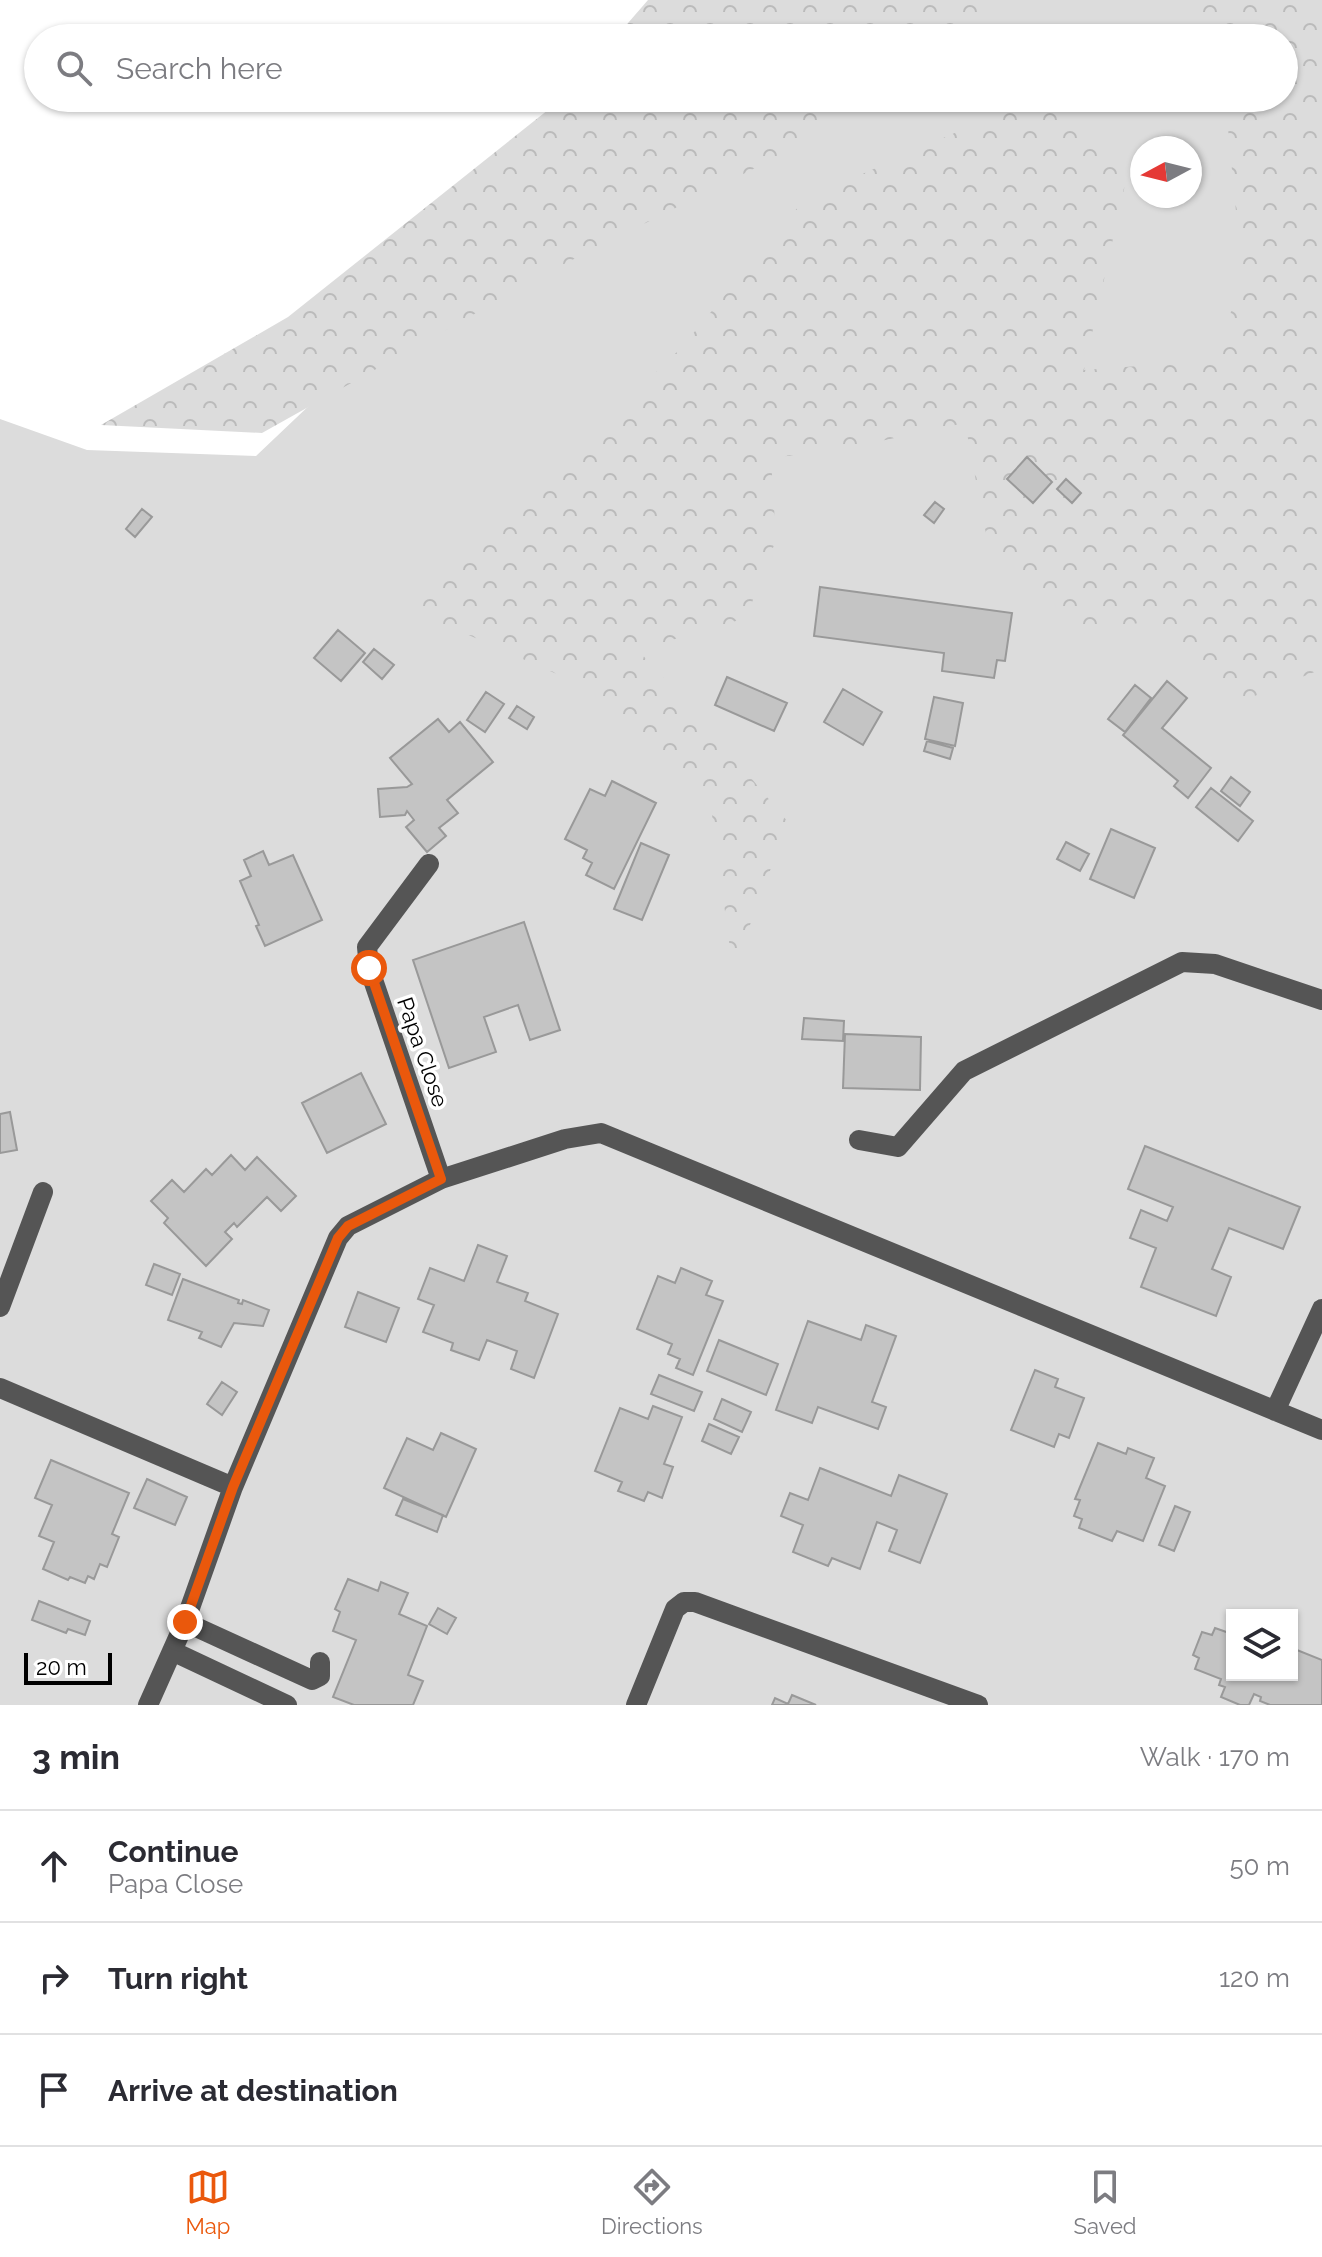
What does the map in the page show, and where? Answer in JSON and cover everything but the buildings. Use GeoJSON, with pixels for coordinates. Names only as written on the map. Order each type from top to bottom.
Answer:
{"type":"FeatureCollection","features":[{"type":"Feature","properties":{"kind":"street","name":"Papa Close"},"geometry":{"type":"LineString","coordinates":[[429,864],[367,947],[367,956],[441,1179]]}},
{"type":"Feature","properties":{"kind":"street"},"geometry":{"type":"LineString","coordinates":[[859,1140],[898,1147],[964,1071],[1182,962],[1215,964],[1322,1000]]}},
{"type":"Feature","properties":{"kind":"street"},"geometry":{"type":"LineString","coordinates":[[148,1705],[185,1622],[233,1487],[338,1238],[348,1226],[441,1179],[565,1139],[601,1133],[1322,1430]]}},
{"type":"Feature","properties":{"kind":"street"},"geometry":{"type":"LineString","coordinates":[[0,1307],[43,1192]]}},
{"type":"Feature","properties":{"kind":"street"},"geometry":{"type":"LineString","coordinates":[[1275,1411],[1322,1309]]}},
{"type":"Feature","properties":{"kind":"street"},"geometry":{"type":"LineString","coordinates":[[0,1388],[233,1487]]}},
{"type":"Feature","properties":{"kind":"street"},"geometry":{"type":"LineString","coordinates":[[636,1705],[675,1609],[684,1602],[695,1602],[978,1705]]}},
{"type":"Feature","properties":{"kind":"street"},"geometry":{"type":"LineString","coordinates":[[185,1622],[312,1680],[320,1676],[320,1662]]}},
{"type":"Feature","properties":{"kind":"street"},"geometry":{"type":"LineString","coordinates":[[172,1651],[287,1705]]}},
{"type":"Feature","properties":{"kind":"green space"},"geometry":{"type":"Polygon","coordinates":[[[648,0],[1004,0],[972,24],[627,24],[648,0]]]}},
{"type":"Feature","properties":{"kind":"green space"},"geometry":{"type":"Polygon","coordinates":[[[736,0],[1322,0],[1322,1705],[0,1705],[0,419],[87,450],[256,456],[618,112],[1298,112],[1298,24],[711,24],[736,0]]]}},
{"type":"Feature","properties":{"kind":"green space"},"geometry":{"type":"Polygon","coordinates":[[[1190,0],[1322,0],[1322,669],[1247,699],[1155,620],[1089,632],[990,555],[965,423],[843,449],[771,458],[776,540],[746,618],[638,650],[788,822],[733,971],[710,800],[584,686],[412,610],[681,348],[804,200],[1002,112],[1057,112],[1130,162],[1084,370],[1221,360],[1241,263],[1226,112],[1298,112],[1298,24],[1199,24],[1190,0]]]}},
{"type":"Feature","properties":{"kind":"green space"},"geometry":{"type":"Polygon","coordinates":[[[545,112],[841,112],[769,161],[558,267],[262,433],[101,425],[288,317],[545,112]]]}},
{"type":"Feature","properties":{"kind":"route"},"geometry":{"type":"LineString","coordinates":[[185,1622],[233,1487],[338,1238],[348,1226],[441,1179],[369,968]]}}]}
